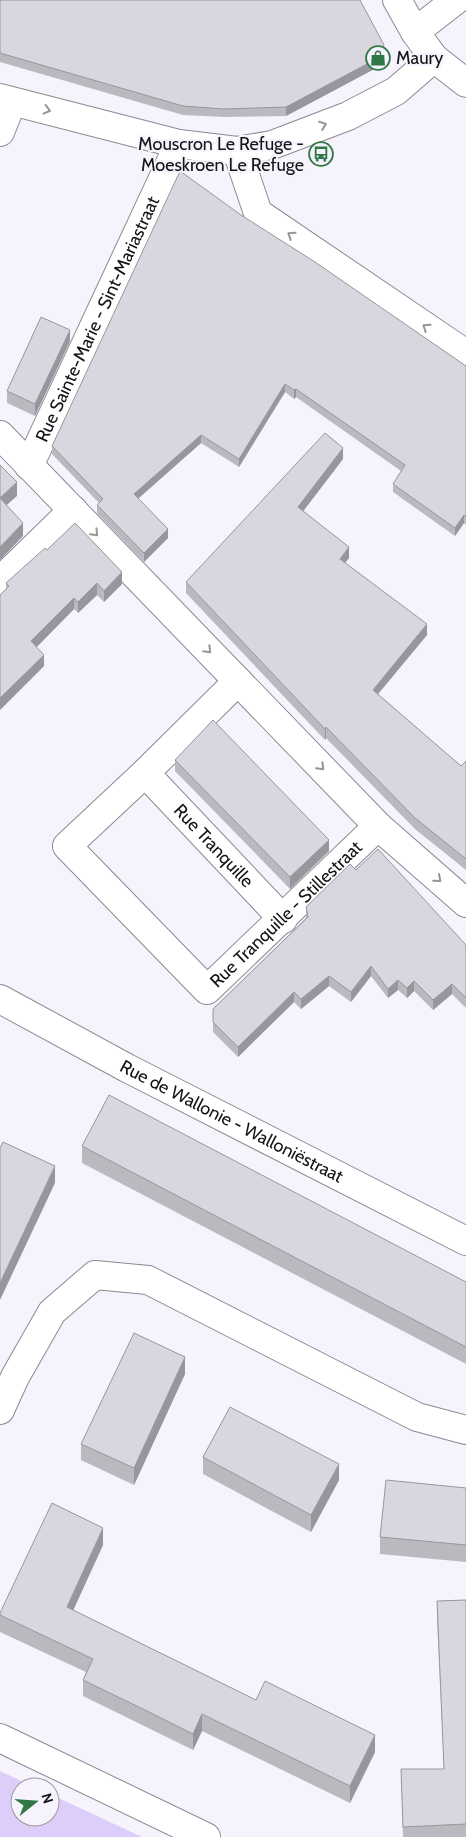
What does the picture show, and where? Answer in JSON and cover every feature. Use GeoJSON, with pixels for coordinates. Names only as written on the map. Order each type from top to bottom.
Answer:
{"type":"FeatureCollection","features":[{"type":"Feature","properties":{"kind":"street"},"geometry":{"type":"LineString","coordinates":[[397,0],[415,32],[434,58],[466,82]]}},
{"type":"Feature","properties":{"kind":"street"},"geometry":{"type":"LineString","coordinates":[[415,32],[456,0]]}},
{"type":"Feature","properties":{"kind":"street"},"geometry":{"type":"LineString","coordinates":[[0,132],[6,100],[179,144],[237,151],[272,145],[348,116],[396,91],[434,58]]}},
{"type":"Feature","properties":{"kind":"street","name":"Rue Sainte-Marie - Sint-Mariastraat"},"geometry":{"type":"LineString","coordinates":[[29,466],[179,144]]}},
{"type":"Feature","properties":{"kind":"street"},"geometry":{"type":"LineString","coordinates":[[237,151],[258,213],[466,354]]}},
{"type":"Feature","properties":{"kind":"street","name":"Rue Tranquille - Stillestraat"},"geometry":{"type":"LineString","coordinates":[[0,435],[378,826],[466,903]]}},
{"type":"Feature","properties":{"kind":"street"},"geometry":{"type":"LineString","coordinates":[[0,581],[73,510]]}},
{"type":"Feature","properties":{"kind":"street","name":"Rue Tranquille - Stillestraat"},"geometry":{"type":"LineString","coordinates":[[238,681],[145,773],[67,846],[207,990],[378,826]]}},
{"type":"Feature","properties":{"kind":"street","name":"Rue Tranquille"},"geometry":{"type":"LineString","coordinates":[[145,773],[283,919]]}},
{"type":"Feature","properties":{"kind":"street","name":"Rue de Wallonie - Walloniëstraat"},"geometry":{"type":"LineString","coordinates":[[0,999],[128,1068],[466,1240]]}},
{"type":"Feature","properties":{"kind":"street"},"geometry":{"type":"LineString","coordinates":[[0,1410],[52,1312],[94,1275],[148,1280],[417,1416],[466,1430]]}},
{"type":"Feature","properties":{"kind":"street"},"geometry":{"type":"LineString","coordinates":[[0,1738],[206,1837]]}},
{"type":"Feature","properties":{"kind":"shaded area"},"geometry":{"type":"Polygon","coordinates":[[[0,1771],[13,1777],[10,1777],[10,1827],[60,1827],[60,1799],[142,1837],[0,1837],[0,1771]]]}},
{"type":"Feature","properties":{"kind":"building"},"geometry":{"type":"Polygon","coordinates":[[[0,0],[360,0],[384,45],[380,57],[286,107],[224,109],[183,106],[0,53],[0,0]]]}},
{"type":"Feature","properties":{"kind":"building"},"geometry":{"type":"Polygon","coordinates":[[[180,171],[241,215],[315,262],[466,366],[466,517],[464,515],[455,528],[393,484],[405,465],[296,389],[294,390],[285,384],[239,459],[201,435],[134,494],[168,529],[144,553],[97,505],[103,499],[52,446],[180,171]]]}},
{"type":"Feature","properties":{"kind":"building"},"geometry":{"type":"Polygon","coordinates":[[[41,317],[70,330],[35,404],[7,391],[41,317]]]}},
{"type":"Feature","properties":{"kind":"building"},"geometry":{"type":"Polygon","coordinates":[[[325,433],[343,448],[298,507],[349,547],[340,559],[427,624],[373,690],[461,766],[466,761],[466,859],[415,818],[326,727],[325,729],[186,582],[325,433]]]}},
{"type":"Feature","properties":{"kind":"building"},"geometry":{"type":"Polygon","coordinates":[[[0,465],[17,482],[0,498],[0,465]]]}},
{"type":"Feature","properties":{"kind":"building"},"geometry":{"type":"Polygon","coordinates":[[[0,498],[23,523],[0,547],[0,498]]]}},
{"type":"Feature","properties":{"kind":"building"},"geometry":{"type":"Polygon","coordinates":[[[75,523],[122,572],[104,591],[97,583],[78,602],[74,598],[31,641],[44,655],[0,698],[0,595],[9,586],[6,583],[45,548],[47,550],[75,523]]]}},
{"type":"Feature","properties":{"kind":"building"},"geometry":{"type":"Polygon","coordinates":[[[213,720],[329,840],[290,877],[175,760],[213,720]]]}},
{"type":"Feature","properties":{"kind":"building"},"geometry":{"type":"Polygon","coordinates":[[[378,849],[466,945],[466,998],[452,984],[433,1000],[414,981],[407,988],[398,980],[388,989],[371,966],[351,992],[329,976],[301,999],[294,992],[238,1047],[213,1022],[213,1009],[308,917],[306,907],[350,864],[356,870],[378,849]]]}},
{"type":"Feature","properties":{"kind":"building"},"geometry":{"type":"Polygon","coordinates":[[[109,1095],[466,1282],[466,1347],[82,1146],[109,1095]]]}},
{"type":"Feature","properties":{"kind":"building"},"geometry":{"type":"Polygon","coordinates":[[[3,1142],[55,1166],[0,1283],[0,1148],[3,1142]]]}},
{"type":"Feature","properties":{"kind":"building"},"geometry":{"type":"Polygon","coordinates":[[[134,1333],[185,1357],[134,1468],[81,1444],[134,1333]]]}},
{"type":"Feature","properties":{"kind":"building"},"geometry":{"type":"Polygon","coordinates":[[[230,1407],[339,1464],[311,1515],[203,1457],[230,1407]]]}},
{"type":"Feature","properties":{"kind":"building"},"geometry":{"type":"Polygon","coordinates":[[[386,1480],[466,1488],[466,1545],[380,1537],[386,1480]]]}},
{"type":"Feature","properties":{"kind":"building"},"geometry":{"type":"Polygon","coordinates":[[[52,1503],[103,1528],[67,1607],[256,1700],[265,1681],[375,1735],[350,1786],[202,1714],[193,1734],[83,1680],[93,1659],[0,1615],[52,1503]]]}},
{"type":"Feature","properties":{"kind":"building"},"geometry":{"type":"Polygon","coordinates":[[[466,1600],[466,1824],[403,1827],[401,1769],[444,1769],[437,1601],[466,1600]]]}},
{"type":"Feature","properties":{"kind":"place","name":"Maury"},"geometry":{"type":"Point","coordinates":[378,58]}},
{"type":"Feature","properties":{"kind":"place","name":"Mouscron Le Refuge - Moeskroen Le Refuge"},"geometry":{"type":"Point","coordinates":[321,154]}}]}
